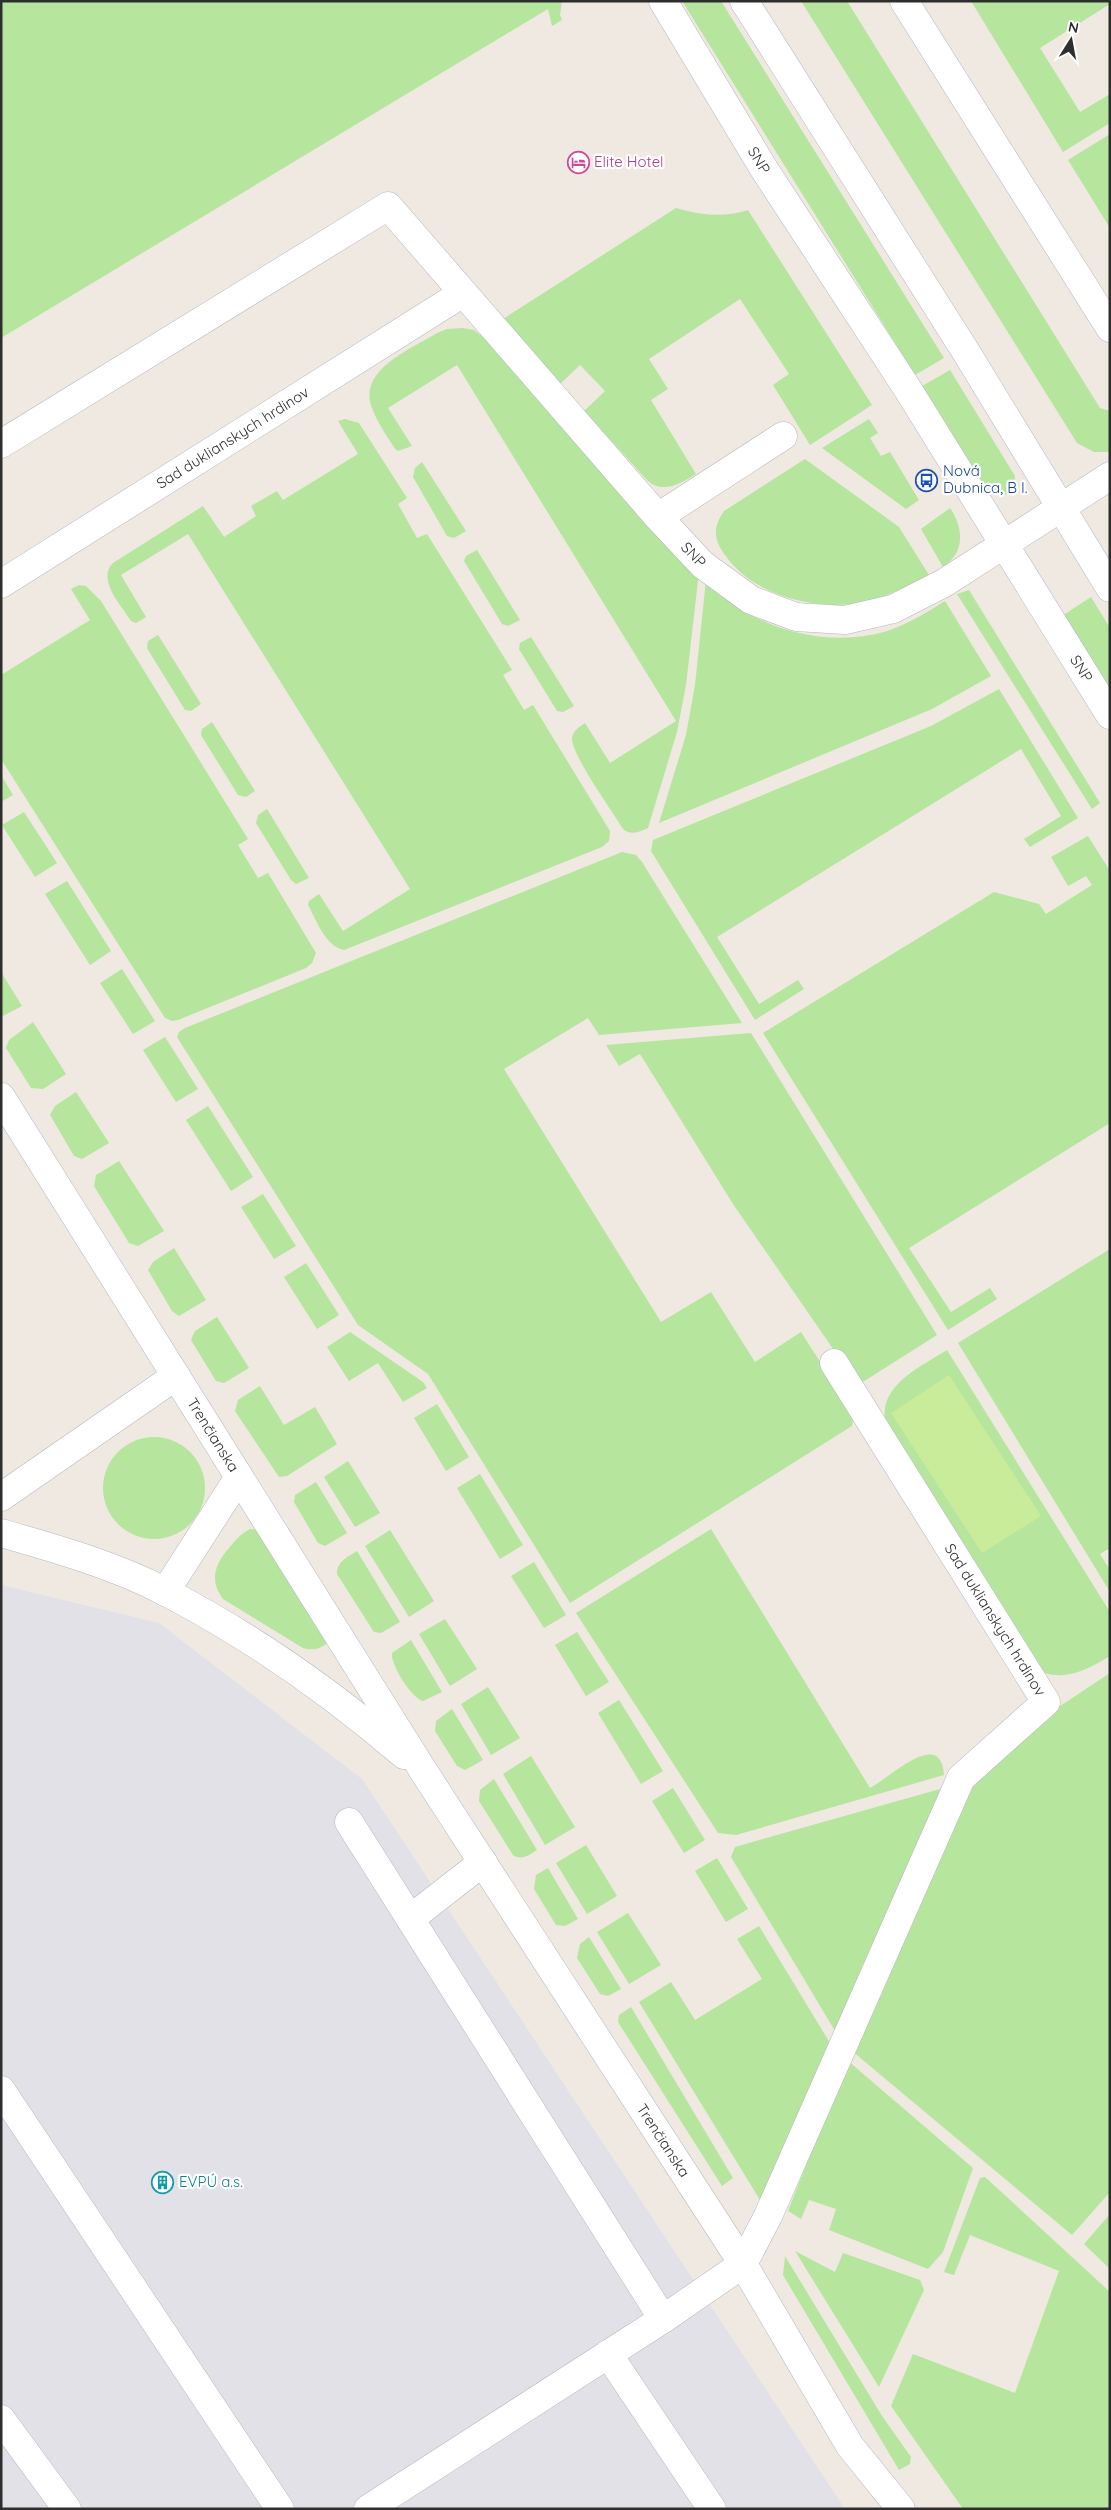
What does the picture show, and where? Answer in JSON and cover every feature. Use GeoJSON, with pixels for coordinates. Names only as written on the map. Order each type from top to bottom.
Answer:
{"type":"FeatureCollection","features":[{"type":"Feature","properties":{"kind":"street","name":"SNP"},"geometry":{"type":"LineString","coordinates":[[662,1],[764,169],[907,388],[1110,715]]}},
{"type":"Feature","properties":{"kind":"street"},"geometry":{"type":"LineString","coordinates":[[744,1],[966,352],[1110,588]]}},
{"type":"Feature","properties":{"kind":"street"},"geometry":{"type":"LineString","coordinates":[[904,1],[1110,328]]}},
{"type":"Feature","properties":{"kind":"street","name":"SNP"},"geometry":{"type":"LineString","coordinates":[[1,444],[388,206],[658,517],[703,565],[751,600],[796,617],[845,620],[893,609],[944,583],[1110,476]]}},
{"type":"Feature","properties":{"kind":"street","name":"Sad duklianskych hrdinov"},"geometry":{"type":"LineString","coordinates":[[1,584],[463,293]]}},
{"type":"Feature","properties":{"kind":"street"},"geometry":{"type":"LineString","coordinates":[[658,517],[783,436]]}},
{"type":"Feature","properties":{"kind":"street","name":"Trenčianska"},"geometry":{"type":"LineString","coordinates":[[1,1097],[424,1772],[742,2264],[850,2446],[901,2509]]}},
{"type":"Feature","properties":{"kind":"street","name":"Sad duklianskych hrdinov"},"geometry":{"type":"LineString","coordinates":[[742,2264],[768,2216],[961,1778],[1046,1702],[834,1363]]}},
{"type":"Feature","properties":{"kind":"street"},"geometry":{"type":"LineString","coordinates":[[1,1497],[176,1376]]}},
{"type":"Feature","properties":{"kind":"street"},"geometry":{"type":"LineString","coordinates":[[165,1592],[239,1478]]}},
{"type":"Feature","properties":{"kind":"street","name":"Trenčianska"},"geometry":{"type":"LineString","coordinates":[[1,1533],[69,1552],[165,1592],[279,1658],[352,1711],[424,1772]]}},
{"type":"Feature","properties":{"kind":"street"},"geometry":{"type":"LineString","coordinates":[[349,1822],[663,2319]]}},
{"type":"Feature","properties":{"kind":"street"},"geometry":{"type":"LineString","coordinates":[[410,1919],[483,1862]]}},
{"type":"Feature","properties":{"kind":"street"},"geometry":{"type":"LineString","coordinates":[[1,2090],[280,2509]]}},
{"type":"Feature","properties":{"kind":"street"},"geometry":{"type":"LineString","coordinates":[[368,2509],[663,2319],[742,2264]]}},
{"type":"Feature","properties":{"kind":"street"},"geometry":{"type":"LineString","coordinates":[[608,2354],[712,2509]]}},
{"type":"Feature","properties":{"kind":"street"},"geometry":{"type":"LineString","coordinates":[[1,2419],[67,2509]]}},
{"type":"Feature","properties":{"kind":"shaded area"},"geometry":{"type":"Polygon","coordinates":[[[1,1585],[159,1623],[362,1779],[845,2509],[1,2509],[1,1585]]]}},
{"type":"Feature","properties":{"kind":"green space"},"geometry":{"type":"Polygon","coordinates":[[[1,1],[562,1],[560,15],[562,20],[552,26],[548,9],[1,338],[1,1]]]}},
{"type":"Feature","properties":{"kind":"green space"},"geometry":{"type":"Polygon","coordinates":[[[682,1],[721,1],[944,358],[915,375],[682,1]]]}},
{"type":"Feature","properties":{"kind":"green space"},"geometry":{"type":"Polygon","coordinates":[[[801,1],[847,1],[1100,408],[1110,411],[1110,452],[1094,452],[1077,443],[801,1]]]}},
{"type":"Feature","properties":{"kind":"green space"},"geometry":{"type":"Polygon","coordinates":[[[971,1],[1110,1],[1110,4],[1040,48],[1080,112],[1110,94],[1110,123],[1063,152],[971,1]]]}},
{"type":"Feature","properties":{"kind":"green space"},"geometry":{"type":"Polygon","coordinates":[[[1110,134],[1110,228],[1068,160],[1110,134]]]}},
{"type":"Feature","properties":{"kind":"green space"},"geometry":{"type":"Polygon","coordinates":[[[676,208],[712,215],[748,210],[872,405],[810,445],[773,385],[789,374],[740,299],[649,359],[668,389],[651,400],[696,474],[678,484],[659,487],[647,480],[584,411],[605,391],[580,365],[559,385],[500,321],[676,208]]]}},
{"type":"Feature","properties":{"kind":"green space"},"geometry":{"type":"Polygon","coordinates":[[[463,328],[474,330],[489,342],[699,572],[686,685],[677,732],[648,828],[641,831],[632,833],[623,829],[585,769],[573,745],[572,737],[575,731],[585,723],[610,763],[676,721],[457,365],[388,408],[412,446],[398,451],[395,449],[379,424],[372,408],[369,395],[372,382],[389,362],[437,333],[447,329],[463,328]]]}},
{"type":"Feature","properties":{"kind":"green space"},"geometry":{"type":"Polygon","coordinates":[[[950,370],[1015,476],[1014,485],[1005,495],[994,495],[987,490],[922,386],[950,370]]]}},
{"type":"Feature","properties":{"kind":"green space"},"geometry":{"type":"Polygon","coordinates":[[[345,419],[359,423],[407,498],[398,504],[417,538],[427,534],[512,670],[503,675],[524,710],[533,705],[610,831],[609,841],[602,847],[344,950],[337,948],[327,938],[308,905],[309,901],[319,894],[343,931],[410,889],[188,534],[121,575],[146,617],[136,623],[131,621],[117,600],[107,577],[113,563],[203,506],[224,537],[256,516],[251,506],[277,491],[283,500],[358,454],[338,421],[345,419]]]}},
{"type":"Feature","properties":{"kind":"green space"},"geometry":{"type":"Polygon","coordinates":[[[869,419],[878,433],[870,438],[881,456],[890,452],[919,500],[906,509],[822,448],[869,419]]]}},
{"type":"Feature","properties":{"kind":"green space"},"geometry":{"type":"Polygon","coordinates":[[[805,459],[899,527],[929,575],[895,592],[872,600],[835,605],[804,602],[774,593],[760,586],[735,567],[718,544],[716,528],[720,517],[724,511],[805,459]]]}},
{"type":"Feature","properties":{"kind":"green space"},"geometry":{"type":"Polygon","coordinates":[[[422,462],[466,531],[454,538],[447,536],[413,477],[415,468],[422,462]]]}},
{"type":"Feature","properties":{"kind":"green space"},"geometry":{"type":"Polygon","coordinates":[[[950,508],[958,524],[960,540],[955,554],[943,567],[921,529],[950,508]]]}},
{"type":"Feature","properties":{"kind":"green space"},"geometry":{"type":"Polygon","coordinates":[[[477,550],[520,620],[508,626],[502,624],[464,561],[466,556],[477,550]]]}},
{"type":"Feature","properties":{"kind":"green space"},"geometry":{"type":"Polygon","coordinates":[[[706,580],[723,596],[765,622],[788,630],[836,638],[861,637],[884,632],[908,622],[945,601],[991,676],[932,709],[659,823],[686,735],[695,685],[706,580]]]}},
{"type":"Feature","properties":{"kind":"green space"},"geometry":{"type":"Polygon","coordinates":[[[79,585],[86,586],[101,601],[248,839],[238,845],[258,878],[268,873],[316,953],[312,963],[306,968],[178,1020],[172,1021],[165,1018],[1,759],[1,675],[90,620],[71,589],[79,585]]]}},
{"type":"Feature","properties":{"kind":"green space"},"geometry":{"type":"Polygon","coordinates":[[[969,590],[1100,803],[1092,809],[957,594],[969,590]]]}},
{"type":"Feature","properties":{"kind":"green space"},"geometry":{"type":"Polygon","coordinates":[[[1091,597],[1110,628],[1110,692],[1062,616],[1091,597]]]}},
{"type":"Feature","properties":{"kind":"green space"},"geometry":{"type":"Polygon","coordinates":[[[158,635],[201,704],[191,711],[185,710],[147,648],[148,641],[158,635]]]}},
{"type":"Feature","properties":{"kind":"green space"},"geometry":{"type":"Polygon","coordinates":[[[531,637],[574,706],[563,712],[557,711],[519,649],[520,643],[531,637]]]}},
{"type":"Feature","properties":{"kind":"green space"},"geometry":{"type":"Polygon","coordinates":[[[999,689],[1078,818],[1030,847],[1024,839],[1061,816],[1021,749],[717,937],[759,1004],[798,980],[804,989],[755,1020],[651,851],[653,840],[931,726],[999,689]]]}},
{"type":"Feature","properties":{"kind":"green space"},"geometry":{"type":"Polygon","coordinates":[[[212,722],[255,791],[246,797],[238,795],[201,735],[202,729],[212,722]]]}},
{"type":"Feature","properties":{"kind":"green space"},"geometry":{"type":"Polygon","coordinates":[[[1,775],[13,795],[1,802],[1,775]]]}},
{"type":"Feature","properties":{"kind":"green space"},"geometry":{"type":"Polygon","coordinates":[[[267,809],[309,878],[296,884],[291,880],[256,823],[258,815],[267,809]]]}},
{"type":"Feature","properties":{"kind":"green space"},"geometry":{"type":"Polygon","coordinates":[[[24,812],[57,863],[35,877],[2,825],[24,812]]]}},
{"type":"Feature","properties":{"kind":"green space"},"geometry":{"type":"Polygon","coordinates":[[[1088,836],[1110,871],[1110,1123],[909,1248],[951,1312],[990,1288],[997,1299],[948,1330],[763,1033],[994,892],[1039,904],[1046,914],[1092,885],[1086,876],[1068,886],[1051,857],[1088,836]]]}},
{"type":"Feature","properties":{"kind":"green space"},"geometry":{"type":"Polygon","coordinates":[[[622,852],[636,855],[642,862],[742,1023],[599,1035],[588,1018],[504,1069],[661,1322],[711,1292],[755,1362],[801,1332],[854,1415],[852,1426],[570,1603],[428,1374],[358,1325],[177,1037],[179,1032],[185,1028],[622,852]]]}},
{"type":"Feature","properties":{"kind":"green space"},"geometry":{"type":"Polygon","coordinates":[[[67,881],[111,951],[90,965],[45,894],[67,881]]]}},
{"type":"Feature","properties":{"kind":"green space"},"geometry":{"type":"Polygon","coordinates":[[[122,969],[155,1021],[133,1034],[100,983],[122,969]]]}},
{"type":"Feature","properties":{"kind":"green space"},"geometry":{"type":"Polygon","coordinates":[[[1,972],[22,1006],[1,1017],[1,972]]]}},
{"type":"Feature","properties":{"kind":"green space"},"geometry":{"type":"Polygon","coordinates":[[[33,1022],[66,1074],[43,1089],[31,1088],[6,1048],[9,1040],[33,1022]]]}},
{"type":"Feature","properties":{"kind":"green space"},"geometry":{"type":"Polygon","coordinates":[[[751,1033],[937,1335],[858,1385],[733,1204],[640,1054],[619,1066],[606,1045],[751,1033]]]}},
{"type":"Feature","properties":{"kind":"green space"},"geometry":{"type":"Polygon","coordinates":[[[165,1037],[198,1089],[176,1102],[143,1050],[165,1037]]]}},
{"type":"Feature","properties":{"kind":"green space"},"geometry":{"type":"Polygon","coordinates":[[[76,1092],[109,1143],[82,1159],[74,1156],[50,1115],[55,1106],[76,1092]]]}},
{"type":"Feature","properties":{"kind":"green space"},"geometry":{"type":"Polygon","coordinates":[[[208,1106],[253,1177],[231,1191],[186,1120],[208,1106]]]}},
{"type":"Feature","properties":{"kind":"green space"},"geometry":{"type":"Polygon","coordinates":[[[119,1161],[164,1231],[138,1246],[129,1243],[94,1186],[96,1175],[119,1161]]]}},
{"type":"Feature","properties":{"kind":"green space"},"geometry":{"type":"Polygon","coordinates":[[[263,1194],[296,1246],[274,1259],[241,1207],[263,1194]]]}},
{"type":"Feature","properties":{"kind":"green space"},"geometry":{"type":"Polygon","coordinates":[[[174,1248],[206,1300],[179,1316],[172,1311],[148,1270],[153,1262],[174,1248]]]}},
{"type":"Feature","properties":{"kind":"green space"},"geometry":{"type":"Polygon","coordinates":[[[1110,1249],[1110,1548],[1100,1554],[1110,1570],[1110,1592],[958,1343],[1110,1249]]]}},
{"type":"Feature","properties":{"kind":"green space"},"geometry":{"type":"Polygon","coordinates":[[[306,1263],[339,1315],[317,1329],[284,1277],[306,1263]]]}},
{"type":"Feature","properties":{"kind":"green space"},"geometry":{"type":"Polygon","coordinates":[[[217,1317],[249,1368],[224,1383],[216,1381],[191,1340],[195,1331],[217,1317]]]}},
{"type":"Feature","properties":{"kind":"green space"},"geometry":{"type":"Polygon","coordinates":[[[350,1332],[423,1382],[427,1388],[403,1402],[378,1363],[349,1381],[327,1347],[350,1332]]]}},
{"type":"Feature","properties":{"kind":"green space"},"geometry":{"type":"Polygon","coordinates":[[[947,1350],[1110,1612],[1110,1656],[1094,1665],[1069,1674],[1060,1675],[1042,1672],[886,1424],[885,1411],[888,1399],[894,1388],[914,1370],[947,1350]]]}},
{"type":"Feature","properties":{"kind":"green space"},"geometry":{"type":"Polygon","coordinates":[[[949,1375],[1041,1516],[982,1553],[891,1413],[949,1375]]]}},
{"type":"Feature","properties":{"kind":"green space"},"geometry":{"type":"Polygon","coordinates":[[[260,1386],[284,1425],[315,1407],[337,1444],[287,1476],[279,1477],[235,1411],[238,1400],[260,1386]]]}},
{"type":"Feature","properties":{"kind":"green space"},"geometry":{"type":"Polygon","coordinates":[[[437,1404],[469,1457],[446,1471],[414,1418],[437,1404]]]}},
{"type":"Feature","properties":{"kind":"green space"},"geometry":{"type":"Polygon","coordinates":[[[154,1437],[173,1441],[190,1452],[201,1469],[205,1488],[201,1507],[190,1524],[173,1535],[154,1539],[135,1535],[118,1524],[107,1507],[103,1488],[107,1469],[118,1452],[135,1441],[154,1437]]]}},
{"type":"Feature","properties":{"kind":"green space"},"geometry":{"type":"Polygon","coordinates":[[[348,1461],[380,1513],[355,1527],[324,1477],[348,1461]]]}},
{"type":"Feature","properties":{"kind":"green space"},"geometry":{"type":"Polygon","coordinates":[[[480,1474],[523,1545],[500,1559],[457,1488],[480,1474]]]}},
{"type":"Feature","properties":{"kind":"green space"},"geometry":{"type":"Polygon","coordinates":[[[316,1482],[347,1533],[325,1546],[318,1543],[294,1502],[295,1495],[316,1482]]]}},
{"type":"Feature","properties":{"kind":"green space"},"geometry":{"type":"Polygon","coordinates":[[[250,1529],[265,1531],[330,1640],[321,1647],[314,1649],[303,1648],[223,1599],[216,1585],[217,1566],[236,1540],[250,1529]]]}},
{"type":"Feature","properties":{"kind":"green space"},"geometry":{"type":"Polygon","coordinates":[[[711,1529],[870,1788],[902,1766],[925,1755],[934,1755],[941,1761],[944,1775],[736,1835],[718,1833],[576,1613],[711,1529]]]}},
{"type":"Feature","properties":{"kind":"green space"},"geometry":{"type":"Polygon","coordinates":[[[390,1530],[434,1601],[409,1617],[365,1546],[390,1530]]]}},
{"type":"Feature","properties":{"kind":"green space"},"geometry":{"type":"Polygon","coordinates":[[[357,1551],[400,1622],[381,1633],[374,1632],[337,1574],[341,1563],[357,1551]]]}},
{"type":"Feature","properties":{"kind":"green space"},"geometry":{"type":"Polygon","coordinates":[[[534,1562],[566,1615],[544,1628],[511,1576],[534,1562]]]}},
{"type":"Feature","properties":{"kind":"green space"},"geometry":{"type":"Polygon","coordinates":[[[445,1619],[477,1669],[450,1686],[419,1634],[445,1619]]]}},
{"type":"Feature","properties":{"kind":"green space"},"geometry":{"type":"Polygon","coordinates":[[[577,1632],[609,1682],[586,1696],[555,1645],[577,1632]]]}},
{"type":"Feature","properties":{"kind":"green space"},"geometry":{"type":"Polygon","coordinates":[[[411,1640],[442,1692],[423,1701],[418,1699],[408,1688],[394,1665],[392,1658],[392,1653],[411,1640]]]}},
{"type":"Feature","properties":{"kind":"green space"},"geometry":{"type":"Polygon","coordinates":[[[1110,1673],[1110,2192],[1072,2235],[852,2051],[975,1779],[1048,1714],[1110,1673]]]}},
{"type":"Feature","properties":{"kind":"green space"},"geometry":{"type":"Polygon","coordinates":[[[488,1687],[520,1738],[491,1755],[461,1704],[488,1687]]]}},
{"type":"Feature","properties":{"kind":"green space"},"geometry":{"type":"Polygon","coordinates":[[[619,1700],[663,1771],[641,1784],[598,1713],[619,1700]]]}},
{"type":"Feature","properties":{"kind":"green space"},"geometry":{"type":"Polygon","coordinates":[[[452,1709],[483,1760],[465,1770],[457,1766],[435,1731],[436,1721],[452,1709]]]}},
{"type":"Feature","properties":{"kind":"green space"},"geometry":{"type":"Polygon","coordinates":[[[531,1756],[575,1827],[545,1845],[503,1774],[531,1756]]]}},
{"type":"Feature","properties":{"kind":"green space"},"geometry":{"type":"Polygon","coordinates":[[[494,1779],[537,1850],[525,1857],[513,1855],[479,1801],[480,1790],[494,1779]]]}},
{"type":"Feature","properties":{"kind":"green space"},"geometry":{"type":"Polygon","coordinates":[[[673,1788],[705,1840],[684,1853],[652,1801],[673,1788]]]}},
{"type":"Feature","properties":{"kind":"green space"},"geometry":{"type":"Polygon","coordinates":[[[940,1789],[937,1803],[835,2031],[731,1857],[735,1847],[940,1789]]]}},
{"type":"Feature","properties":{"kind":"green space"},"geometry":{"type":"Polygon","coordinates":[[[586,1845],[617,1896],[587,1914],[556,1863],[586,1845]]]}},
{"type":"Feature","properties":{"kind":"green space"},"geometry":{"type":"Polygon","coordinates":[[[717,1858],[748,1909],[726,1922],[695,1871],[717,1858]]]}},
{"type":"Feature","properties":{"kind":"green space"},"geometry":{"type":"Polygon","coordinates":[[[548,1868],[578,1919],[565,1926],[556,1925],[534,1889],[536,1875],[548,1868]]]}},
{"type":"Feature","properties":{"kind":"green space"},"geometry":{"type":"Polygon","coordinates":[[[628,1913],[661,1965],[629,1984],[597,1932],[628,1913]]]}},
{"type":"Feature","properties":{"kind":"green space"},"geometry":{"type":"Polygon","coordinates":[[[759,1926],[830,2043],[760,2200],[639,2002],[671,1982],[695,2020],[762,1979],[737,1939],[759,1926]]]}},
{"type":"Feature","properties":{"kind":"green space"},"geometry":{"type":"Polygon","coordinates":[[[589,1937],[621,1989],[608,1996],[600,1994],[577,1958],[580,1944],[589,1937]]]}},
{"type":"Feature","properties":{"kind":"green space"},"geometry":{"type":"Polygon","coordinates":[[[631,2007],[733,2178],[722,2186],[618,2022],[619,2015],[631,2007]]]}},
{"type":"Feature","properties":{"kind":"green space"},"geometry":{"type":"Polygon","coordinates":[[[847,2060],[973,2168],[943,2252],[928,2269],[829,2230],[836,2209],[809,2200],[801,2219],[788,2211],[847,2060]]]}},
{"type":"Feature","properties":{"kind":"green space"},"geometry":{"type":"Polygon","coordinates":[[[985,2177],[1110,2292],[1110,2509],[963,2509],[891,2406],[913,2354],[1015,2393],[1059,2271],[970,2235],[954,2275],[944,2272],[980,2178],[985,2177]]]}},
{"type":"Feature","properties":{"kind":"green space"},"geometry":{"type":"Polygon","coordinates":[[[1110,2214],[1110,2269],[1084,2244],[1110,2214]]]}},
{"type":"Feature","properties":{"kind":"green space"},"geometry":{"type":"Polygon","coordinates":[[[795,2251],[835,2272],[843,2253],[920,2280],[924,2290],[879,2387],[795,2251]]]}},
{"type":"Feature","properties":{"kind":"green space"},"geometry":{"type":"Polygon","coordinates":[[[785,2256],[882,2416],[911,2457],[910,2464],[899,2470],[783,2275],[785,2256]]]}},
{"type":"Feature","properties":{"kind":"place","name":"Elite Hotel"},"geometry":{"type":"Point","coordinates":[578,162]}},
{"type":"Feature","properties":{"kind":"place","name":"Nová Dubnica, B I."},"geometry":{"type":"Point","coordinates":[927,480]}},
{"type":"Feature","properties":{"kind":"place","name":"EVPÚ a.s."},"geometry":{"type":"Point","coordinates":[163,2182]}}]}
